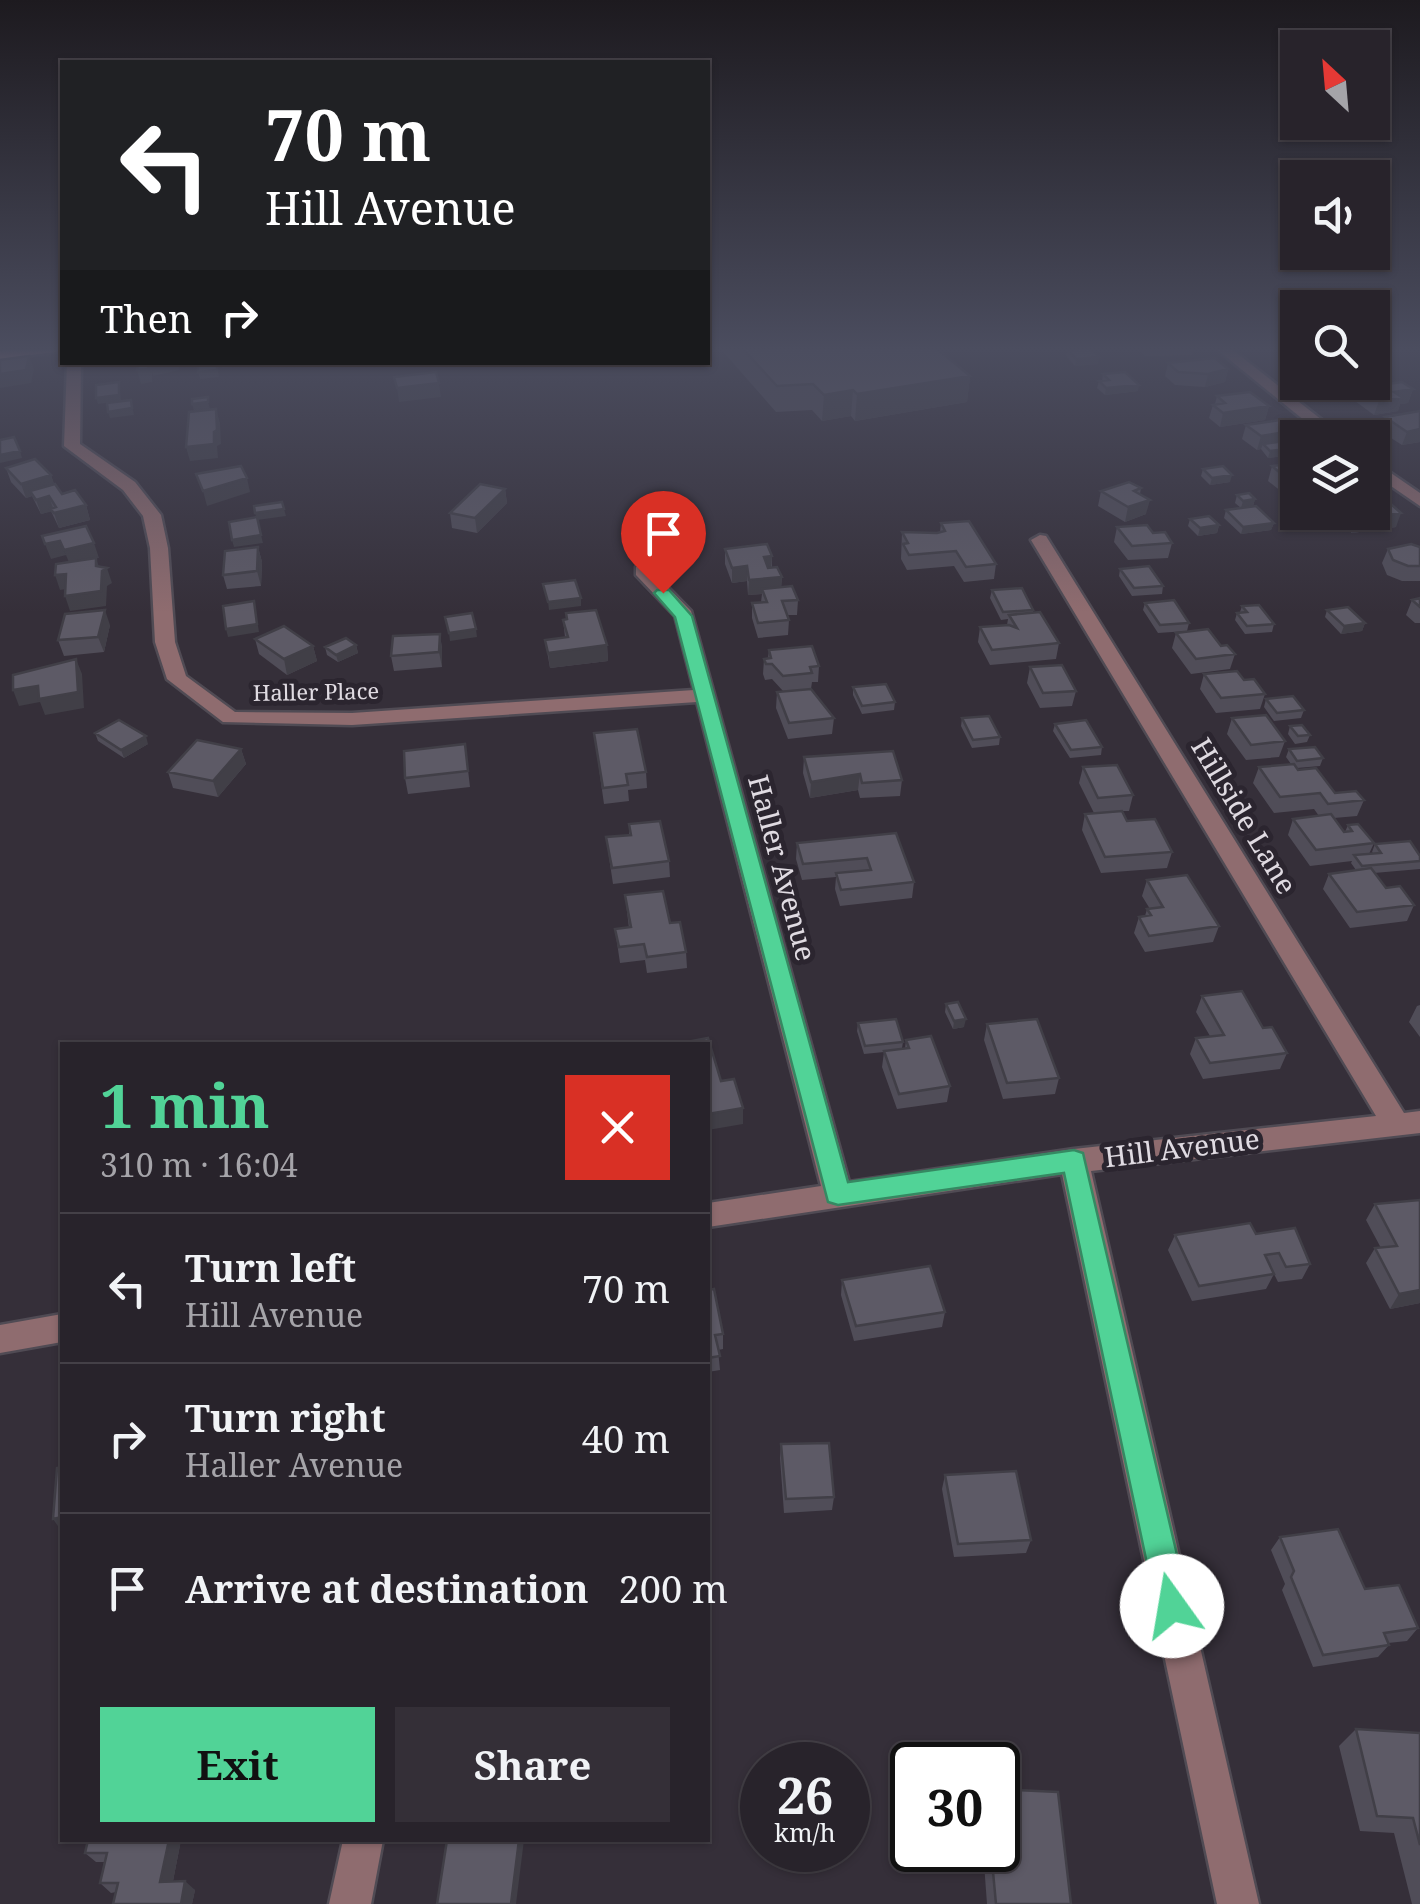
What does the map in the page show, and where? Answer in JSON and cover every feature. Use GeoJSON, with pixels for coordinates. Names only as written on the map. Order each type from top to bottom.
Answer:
{"type":"FeatureCollection","features":[{"type":"Feature","properties":{"kind":"street","name":"Haller Place"},"geometry":{"type":"LineString","coordinates":[[72,436],[72,446],[129,486],[152,516],[159,548],[165,642],[177,679],[230,718],[352,719],[705,695]]}},
{"type":"Feature","properties":{"kind":"street"},"geometry":{"type":"LineString","coordinates":[[1390,478],[1420,501]]}},
{"type":"Feature","properties":{"kind":"street","name":"Hillside Lane"},"geometry":{"type":"LineString","coordinates":[[1040,540],[1408,1123]]}},
{"type":"Feature","properties":{"kind":"street","name":"Haller Avenue"},"geometry":{"type":"LineString","coordinates":[[642,571],[684,616],[838,1194]]}},
{"type":"Feature","properties":{"kind":"street","name":"Hill Avenue"},"geometry":{"type":"LineString","coordinates":[[710,1215],[1074,1160],[1408,1123]]}},
{"type":"Feature","properties":{"kind":"street"},"geometry":{"type":"LineString","coordinates":[[1074,1160],[1238,1904]]}},
{"type":"Feature","properties":{"kind":"street"},"geometry":{"type":"LineString","coordinates":[[0,1339],[60,1328]]}},
{"type":"Feature","properties":{"kind":"street"},"geometry":{"type":"LineString","coordinates":[[350,1904],[363,1842]]}},
{"type":"Feature","properties":{"kind":"building"},"geometry":{"type":"Polygon","coordinates":[[[187,436],[214,436],[214,444],[186,447],[187,436]]]}},
{"type":"Feature","properties":{"kind":"building"},"geometry":{"type":"Polygon","coordinates":[[[14,437],[20,451],[0,455],[0,440],[14,437]]]}},
{"type":"Feature","properties":{"kind":"building"},"geometry":{"type":"Polygon","coordinates":[[[1280,442],[1280,450],[1270,451],[1263,444],[1280,442]]]}},
{"type":"Feature","properties":{"kind":"building"},"geometry":{"type":"Polygon","coordinates":[[[35,459],[51,475],[21,484],[6,468],[35,459]]]}},
{"type":"Feature","properties":{"kind":"building"},"geometry":{"type":"Polygon","coordinates":[[[241,466],[247,478],[203,491],[196,474],[241,466]]]}},
{"type":"Feature","properties":{"kind":"building"},"geometry":{"type":"Polygon","coordinates":[[[1223,466],[1232,475],[1212,478],[1203,469],[1223,466]]]}},
{"type":"Feature","properties":{"kind":"building"},"geometry":{"type":"Polygon","coordinates":[[[1129,482],[1141,488],[1134,491],[1150,500],[1128,507],[1101,491],[1129,482]]]}},
{"type":"Feature","properties":{"kind":"building"},"geometry":{"type":"Polygon","coordinates":[[[55,484],[62,494],[75,490],[86,505],[54,513],[50,509],[56,507],[49,496],[36,500],[30,491],[55,484]]]}},
{"type":"Feature","properties":{"kind":"building"},"geometry":{"type":"Polygon","coordinates":[[[480,484],[505,489],[475,518],[450,513],[480,484]]]}},
{"type":"Feature","properties":{"kind":"building"},"geometry":{"type":"Polygon","coordinates":[[[1249,493],[1255,499],[1243,501],[1237,495],[1249,493]]]}},
{"type":"Feature","properties":{"kind":"building"},"geometry":{"type":"Polygon","coordinates":[[[282,502],[284,509],[255,513],[254,506],[282,502]]]}},
{"type":"Feature","properties":{"kind":"building"},"geometry":{"type":"Polygon","coordinates":[[[1256,506],[1274,523],[1243,527],[1226,510],[1256,506]]]}},
{"type":"Feature","properties":{"kind":"building"},"geometry":{"type":"Polygon","coordinates":[[[1209,516],[1219,525],[1200,528],[1190,519],[1209,516]]]}},
{"type":"Feature","properties":{"kind":"building"},"geometry":{"type":"Polygon","coordinates":[[[257,517],[261,535],[232,540],[229,522],[257,517]]]}},
{"type":"Feature","properties":{"kind":"building"},"geometry":{"type":"Polygon","coordinates":[[[969,521],[996,564],[966,567],[956,551],[909,555],[903,544],[908,543],[902,532],[937,533],[945,531],[941,523],[969,521]]]}},
{"type":"Feature","properties":{"kind":"building"},"geometry":{"type":"Polygon","coordinates":[[[1147,525],[1153,533],[1165,532],[1172,543],[1132,546],[1117,527],[1147,525]]]}},
{"type":"Feature","properties":{"kind":"building"},"geometry":{"type":"Polygon","coordinates":[[[86,526],[94,543],[64,550],[60,541],[45,544],[42,536],[86,526]]]}},
{"type":"Feature","properties":{"kind":"building"},"geometry":{"type":"Polygon","coordinates":[[[767,544],[772,556],[764,557],[768,568],[777,567],[782,577],[749,580],[747,566],[732,568],[725,549],[767,544]]]}},
{"type":"Feature","properties":{"kind":"building"},"geometry":{"type":"Polygon","coordinates":[[[1411,544],[1420,547],[1420,566],[1393,560],[1388,549],[1411,544]]]}},
{"type":"Feature","properties":{"kind":"building"},"geometry":{"type":"Polygon","coordinates":[[[258,547],[257,571],[223,575],[225,551],[258,547]]]}},
{"type":"Feature","properties":{"kind":"building"},"geometry":{"type":"Polygon","coordinates":[[[96,558],[96,566],[107,568],[102,571],[101,591],[65,596],[66,574],[55,575],[56,564],[96,558]]]}},
{"type":"Feature","properties":{"kind":"building"},"geometry":{"type":"Polygon","coordinates":[[[1149,566],[1163,586],[1134,588],[1120,569],[1149,566]]]}},
{"type":"Feature","properties":{"kind":"building"},"geometry":{"type":"Polygon","coordinates":[[[575,580],[581,598],[548,602],[543,584],[575,580]]]}},
{"type":"Feature","properties":{"kind":"building"},"geometry":{"type":"Polygon","coordinates":[[[792,586],[798,600],[782,601],[789,620],[758,623],[752,603],[767,602],[762,589],[792,586]]]}},
{"type":"Feature","properties":{"kind":"building"},"geometry":{"type":"Polygon","coordinates":[[[1022,588],[1033,610],[1003,612],[992,590],[1022,588]]]}},
{"type":"Feature","properties":{"kind":"building"},"geometry":{"type":"Polygon","coordinates":[[[1174,600],[1189,623],[1160,625],[1145,603],[1174,600]]]}},
{"type":"Feature","properties":{"kind":"building"},"geometry":{"type":"Polygon","coordinates":[[[254,601],[257,624],[226,629],[223,606],[254,601]]]}},
{"type":"Feature","properties":{"kind":"building"},"geometry":{"type":"Polygon","coordinates":[[[1259,605],[1274,624],[1247,626],[1237,613],[1247,612],[1242,606],[1259,605]]]}},
{"type":"Feature","properties":{"kind":"building"},"geometry":{"type":"Polygon","coordinates":[[[1348,607],[1365,623],[1344,626],[1327,610],[1348,607]]]}},
{"type":"Feature","properties":{"kind":"building"},"geometry":{"type":"Polygon","coordinates":[[[105,610],[98,637],[58,640],[65,614],[105,610]]]}},
{"type":"Feature","properties":{"kind":"building"},"geometry":{"type":"Polygon","coordinates":[[[596,610],[607,645],[548,653],[545,640],[568,637],[563,620],[567,619],[566,613],[596,610]]]}},
{"type":"Feature","properties":{"kind":"building"},"geometry":{"type":"Polygon","coordinates":[[[1040,612],[1059,643],[992,650],[980,627],[1017,628],[1009,615],[1040,612]]]}},
{"type":"Feature","properties":{"kind":"building"},"geometry":{"type":"Polygon","coordinates":[[[472,613],[476,629],[449,633],[445,617],[472,613]]]}},
{"type":"Feature","properties":{"kind":"building"},"geometry":{"type":"Polygon","coordinates":[[[284,626],[313,646],[284,659],[255,639],[284,626]]]}},
{"type":"Feature","properties":{"kind":"building"},"geometry":{"type":"Polygon","coordinates":[[[1208,629],[1221,646],[1227,645],[1235,654],[1196,659],[1176,633],[1208,629]]]}},
{"type":"Feature","properties":{"kind":"building"},"geometry":{"type":"Polygon","coordinates":[[[440,634],[439,652],[391,656],[393,636],[440,634]]]}},
{"type":"Feature","properties":{"kind":"building"},"geometry":{"type":"Polygon","coordinates":[[[346,638],[356,645],[336,655],[325,647],[346,638]]]}},
{"type":"Feature","properties":{"kind":"building"},"geometry":{"type":"Polygon","coordinates":[[[812,646],[819,666],[810,667],[812,673],[783,676],[764,659],[771,658],[769,650],[812,646]]]}},
{"type":"Feature","properties":{"kind":"building"},"geometry":{"type":"Polygon","coordinates":[[[76,659],[78,692],[39,699],[38,686],[13,690],[13,675],[76,659]]]}},
{"type":"Feature","properties":{"kind":"building"},"geometry":{"type":"Polygon","coordinates":[[[1062,665],[1076,691],[1043,693],[1030,667],[1062,665]]]}},
{"type":"Feature","properties":{"kind":"building"},"geometry":{"type":"Polygon","coordinates":[[[1237,671],[1244,680],[1254,679],[1265,694],[1221,698],[1204,674],[1237,671]]]}},
{"type":"Feature","properties":{"kind":"building"},"geometry":{"type":"Polygon","coordinates":[[[886,684],[895,702],[862,706],[853,687],[886,684]]]}},
{"type":"Feature","properties":{"kind":"building"},"geometry":{"type":"Polygon","coordinates":[[[811,689],[834,718],[789,723],[777,692],[811,689]]]}},
{"type":"Feature","properties":{"kind":"building"},"geometry":{"type":"Polygon","coordinates":[[[1293,696],[1304,710],[1277,713],[1266,699],[1293,696]]]}},
{"type":"Feature","properties":{"kind":"building"},"geometry":{"type":"Polygon","coordinates":[[[1266,715],[1285,741],[1251,745],[1232,718],[1266,715]]]}},
{"type":"Feature","properties":{"kind":"building"},"geometry":{"type":"Polygon","coordinates":[[[989,716],[1000,737],[973,740],[962,718],[989,716]]]}},
{"type":"Feature","properties":{"kind":"building"},"geometry":{"type":"Polygon","coordinates":[[[119,720],[146,736],[121,750],[95,733],[119,720]]]}},
{"type":"Feature","properties":{"kind":"building"},"geometry":{"type":"Polygon","coordinates":[[[1086,720],[1102,747],[1071,750],[1055,724],[1086,720]]]}},
{"type":"Feature","properties":{"kind":"building"},"geometry":{"type":"Polygon","coordinates":[[[1302,725],[1310,735],[1298,736],[1290,726],[1302,725]]]}},
{"type":"Feature","properties":{"kind":"building"},"geometry":{"type":"Polygon","coordinates":[[[637,729],[646,772],[626,774],[628,785],[603,788],[594,733],[637,729]]]}},
{"type":"Feature","properties":{"kind":"building"},"geometry":{"type":"Polygon","coordinates":[[[197,740],[241,749],[213,781],[168,772],[197,740]]]}},
{"type":"Feature","properties":{"kind":"building"},"geometry":{"type":"Polygon","coordinates":[[[465,744],[468,771],[405,778],[404,751],[465,744]]]}},
{"type":"Feature","properties":{"kind":"building"},"geometry":{"type":"Polygon","coordinates":[[[1315,747],[1323,758],[1297,761],[1289,749],[1315,747]]]}},
{"type":"Feature","properties":{"kind":"building"},"geometry":{"type":"Polygon","coordinates":[[[893,751],[902,780],[862,783],[860,774],[811,782],[804,757],[893,751]]]}},
{"type":"Feature","properties":{"kind":"building"},"geometry":{"type":"Polygon","coordinates":[[[1294,764],[1298,770],[1316,768],[1335,793],[1356,791],[1364,800],[1328,804],[1320,793],[1280,797],[1259,767],[1294,764]]]}},
{"type":"Feature","properties":{"kind":"building"},"geometry":{"type":"Polygon","coordinates":[[[1117,765],[1133,795],[1098,798],[1083,767],[1117,765]]]}},
{"type":"Feature","properties":{"kind":"building"},"geometry":{"type":"Polygon","coordinates":[[[1122,811],[1127,821],[1155,819],[1172,852],[1105,857],[1085,814],[1122,811]]]}},
{"type":"Feature","properties":{"kind":"building"},"geometry":{"type":"Polygon","coordinates":[[[1331,814],[1344,832],[1352,831],[1348,825],[1358,824],[1374,843],[1316,850],[1293,819],[1331,814]]]}},
{"type":"Feature","properties":{"kind":"building"},"geometry":{"type":"Polygon","coordinates":[[[660,821],[669,861],[612,868],[606,837],[631,835],[629,824],[660,821]]]}},
{"type":"Feature","properties":{"kind":"building"},"geometry":{"type":"Polygon","coordinates":[[[896,833],[914,882],[841,890],[836,873],[871,870],[867,858],[803,864],[797,843],[896,833]]]}},
{"type":"Feature","properties":{"kind":"building"},"geometry":{"type":"Polygon","coordinates":[[[1410,841],[1420,861],[1362,866],[1354,855],[1381,853],[1375,844],[1410,841]]]}},
{"type":"Feature","properties":{"kind":"building"},"geometry":{"type":"Polygon","coordinates":[[[1371,868],[1386,888],[1400,886],[1414,905],[1357,912],[1329,874],[1371,868]]]}},
{"type":"Feature","properties":{"kind":"building"},"geometry":{"type":"Polygon","coordinates":[[[1187,875],[1219,926],[1149,936],[1139,917],[1151,915],[1147,909],[1163,907],[1147,880],[1187,875]]]}},
{"type":"Feature","properties":{"kind":"building"},"geometry":{"type":"Polygon","coordinates":[[[663,891],[670,923],[680,922],[686,952],[647,957],[644,944],[619,947],[615,929],[631,927],[625,895],[663,891]]]}},
{"type":"Feature","properties":{"kind":"building"},"geometry":{"type":"Polygon","coordinates":[[[1242,991],[1263,1028],[1272,1027],[1287,1053],[1210,1063],[1196,1038],[1224,1035],[1202,996],[1242,991]]]}},
{"type":"Feature","properties":{"kind":"building"},"geometry":{"type":"Polygon","coordinates":[[[958,1002],[966,1019],[954,1021],[946,1004],[958,1002]]]}},
{"type":"Feature","properties":{"kind":"building"},"geometry":{"type":"Polygon","coordinates":[[[896,1019],[903,1042],[865,1046],[858,1023],[896,1019]]]}},
{"type":"Feature","properties":{"kind":"building"},"geometry":{"type":"Polygon","coordinates":[[[1037,1019],[1059,1078],[1007,1083],[987,1024],[1037,1019]]]}},
{"type":"Feature","properties":{"kind":"building"},"geometry":{"type":"Polygon","coordinates":[[[931,1036],[950,1086],[899,1094],[884,1051],[909,1048],[906,1040],[931,1036]]]}},
{"type":"Feature","properties":{"kind":"building"},"geometry":{"type":"Polygon","coordinates":[[[710,1045],[721,1081],[734,1079],[743,1108],[710,1114],[710,1045]]]}},
{"type":"Feature","properties":{"kind":"building"},"geometry":{"type":"Polygon","coordinates":[[[1420,1200],[1420,1290],[1399,1294],[1375,1248],[1397,1246],[1375,1204],[1420,1200]]]}},
{"type":"Feature","properties":{"kind":"building"},"geometry":{"type":"Polygon","coordinates":[[[1250,1223],[1256,1234],[1295,1228],[1310,1264],[1286,1267],[1279,1253],[1265,1255],[1274,1274],[1199,1286],[1175,1235],[1250,1223]]]}},
{"type":"Feature","properties":{"kind":"building"},"geometry":{"type":"Polygon","coordinates":[[[930,1266],[945,1312],[856,1326],[842,1280],[930,1266]]]}},
{"type":"Feature","properties":{"kind":"building"},"geometry":{"type":"Polygon","coordinates":[[[714,1289],[723,1334],[715,1335],[720,1356],[710,1358],[710,1290],[714,1289]]]}},
{"type":"Feature","properties":{"kind":"building"},"geometry":{"type":"Polygon","coordinates":[[[829,1443],[834,1497],[786,1499],[781,1444],[829,1443]]]}},
{"type":"Feature","properties":{"kind":"building"},"geometry":{"type":"Polygon","coordinates":[[[60,1467],[60,1517],[53,1519],[60,1467]]]}},
{"type":"Feature","properties":{"kind":"building"},"geometry":{"type":"Polygon","coordinates":[[[1016,1471],[1031,1540],[958,1544],[945,1475],[1016,1471]]]}},
{"type":"Feature","properties":{"kind":"building"},"geometry":{"type":"Polygon","coordinates":[[[1338,1529],[1365,1589],[1399,1585],[1418,1628],[1384,1633],[1389,1645],[1323,1655],[1291,1577],[1294,1571],[1280,1537],[1338,1529]]]}},
{"type":"Feature","properties":{"kind":"building"},"geometry":{"type":"Polygon","coordinates":[[[1356,1729],[1420,1733],[1420,1845],[1413,1818],[1377,1816],[1356,1729]]]}},
{"type":"Feature","properties":{"kind":"building"},"geometry":{"type":"Polygon","coordinates":[[[1020,1790],[1058,1792],[1071,1904],[996,1904],[993,1872],[1020,1872],[1020,1790]]]}},
{"type":"Feature","properties":{"kind":"building"},"geometry":{"type":"Polygon","coordinates":[[[88,1842],[169,1842],[160,1882],[185,1881],[181,1904],[113,1904],[118,1883],[100,1883],[107,1853],[85,1853],[88,1842]]]}},
{"type":"Feature","properties":{"kind":"building"},"geometry":{"type":"Polygon","coordinates":[[[447,1842],[519,1842],[511,1904],[437,1904],[447,1842]]]}},
{"type":"Feature","properties":{"kind":"route"},"geometry":{"type":"LineString","coordinates":[[663,593],[684,616],[838,1194],[1074,1160],[1172,1606]]}}]}
